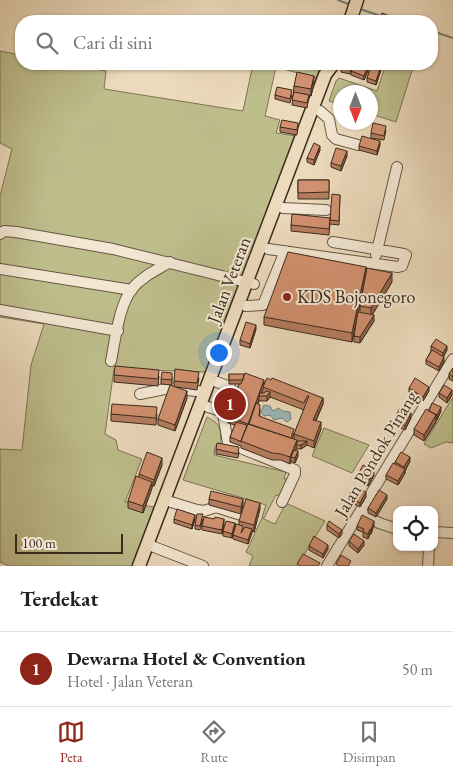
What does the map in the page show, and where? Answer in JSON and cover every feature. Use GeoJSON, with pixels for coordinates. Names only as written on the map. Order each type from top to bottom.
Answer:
{"type":"FeatureCollection","features":[{"type":"Feature","properties":{"kind":"main road"},"geometry":{"type":"LineString","coordinates":[[352,15],[357,2]]}},
{"type":"Feature","properties":{"kind":"main road","name":"Jalan Veteran"},"geometry":{"type":"LineString","coordinates":[[139,566],[205,392],[251,283],[325,75],[329,70]]}},
{"type":"Feature","properties":{"kind":"main road","name":"Jalan Veteran"},"geometry":{"type":"LineString","coordinates":[[146,566],[246,306],[251,283],[268,249],[320,111],[333,70]]}},
{"type":"Feature","properties":{"kind":"street"},"geometry":{"type":"LineString","coordinates":[[320,111],[329,119],[332,135],[336,139],[358,145]]}},
{"type":"Feature","properties":{"kind":"street"},"geometry":{"type":"LineString","coordinates":[[375,264],[397,167]]}},
{"type":"Feature","properties":{"kind":"street"},"geometry":{"type":"LineString","coordinates":[[283,208],[326,210]]}},
{"type":"Feature","properties":{"kind":"street"},"geometry":{"type":"LineString","coordinates":[[0,234],[4,231],[16,232],[113,249],[251,283]]}},
{"type":"Feature","properties":{"kind":"street"},"geometry":{"type":"LineString","coordinates":[[268,249],[402,266],[406,259],[404,254],[333,242]]}},
{"type":"Feature","properties":{"kind":"street"},"geometry":{"type":"LineString","coordinates":[[246,306],[263,305],[285,251]]}},
{"type":"Feature","properties":{"kind":"street"},"geometry":{"type":"LineString","coordinates":[[111,361],[125,302],[132,290],[145,277],[170,262]]}},
{"type":"Feature","properties":{"kind":"street"},"geometry":{"type":"LineString","coordinates":[[0,269],[132,290]]}},
{"type":"Feature","properties":{"kind":"street"},"geometry":{"type":"LineString","coordinates":[[0,310],[118,331]]}},
{"type":"Feature","properties":{"kind":"street","name":"Jalan Pondok Pinang"},"geometry":{"type":"LineString","coordinates":[[327,566],[453,359]]}},
{"type":"Feature","properties":{"kind":"street"},"geometry":{"type":"LineString","coordinates":[[217,382],[230,387],[221,411]]}},
{"type":"Feature","properties":{"kind":"street"},"geometry":{"type":"LineString","coordinates":[[140,394],[170,388],[205,392]]}},
{"type":"Feature","properties":{"kind":"street"},"geometry":{"type":"LineString","coordinates":[[208,407],[221,411],[224,416],[228,443],[295,470],[295,474],[282,502]]}},
{"type":"Feature","properties":{"kind":"street"},"geometry":{"type":"LineString","coordinates":[[170,502],[204,511],[216,507],[241,515]]}},
{"type":"Feature","properties":{"kind":"street"},"geometry":{"type":"LineString","coordinates":[[360,512],[379,523],[393,528]]}},
{"type":"Feature","properties":{"kind":"street"},"geometry":{"type":"LineString","coordinates":[[438,532],[453,533]]}},
{"type":"Feature","properties":{"kind":"street"},"geometry":{"type":"LineString","coordinates":[[154,547],[202,566]]}},
{"type":"Feature","properties":{"kind":"street"},"geometry":{"type":"LineString","coordinates":[[428,566],[429,551]]}},
{"type":"Feature","properties":{"kind":"shaded area"},"geometry":{"type":"Polygon","coordinates":[[[0,51],[15,54],[15,70],[101,70],[106,71],[104,89],[243,111],[252,70],[275,70],[265,116],[280,120],[276,133],[296,136],[206,372],[114,369],[105,434],[116,440],[118,450],[142,459],[125,502],[154,507],[132,566],[9,566],[0,562],[0,449],[22,450],[31,365],[44,324],[0,317],[0,196],[12,149],[0,143],[0,51]]]}},
{"type":"Feature","properties":{"kind":"shaded area"},"geometry":{"type":"Polygon","coordinates":[[[287,70],[319,70],[316,78],[287,70]]]}},
{"type":"Feature","properties":{"kind":"shaded area"},"geometry":{"type":"Polygon","coordinates":[[[384,70],[412,70],[396,122],[378,116],[378,88],[384,70]]]}},
{"type":"Feature","properties":{"kind":"shaded area"},"geometry":{"type":"Polygon","coordinates":[[[339,78],[359,85],[335,85],[339,78]]]}},
{"type":"Feature","properties":{"kind":"shaded area"},"geometry":{"type":"Polygon","coordinates":[[[333,90],[333,102],[329,101],[333,90]]]}},
{"type":"Feature","properties":{"kind":"shaded area"},"geometry":{"type":"Polygon","coordinates":[[[453,397],[453,443],[446,442],[431,448],[424,444],[453,397]]]}},
{"type":"Feature","properties":{"kind":"shaded area"},"geometry":{"type":"Polygon","coordinates":[[[207,417],[220,428],[221,446],[215,446],[214,455],[286,472],[284,479],[288,479],[279,496],[276,495],[264,518],[262,517],[266,505],[183,480],[207,417]]]}},
{"type":"Feature","properties":{"kind":"shaded area"},"geometry":{"type":"Polygon","coordinates":[[[324,428],[369,445],[352,473],[312,456],[324,428]]]}},
{"type":"Feature","properties":{"kind":"shaded area"},"geometry":{"type":"Polygon","coordinates":[[[286,503],[325,521],[297,566],[249,566],[253,556],[246,552],[262,518],[275,524],[286,503]]]}},
{"type":"Feature","properties":{"kind":"water"},"geometry":{"type":"Polygon","coordinates":[[[264,405],[270,406],[273,411],[279,408],[282,411],[290,412],[291,419],[287,422],[282,418],[274,420],[270,415],[264,416],[261,412],[264,405]]]}},
{"type":"Feature","properties":{"kind":"building"},"geometry":{"type":"Polygon","coordinates":[[[351,70],[366,70],[364,76],[351,70]]]}},
{"type":"Feature","properties":{"kind":"building"},"geometry":{"type":"Polygon","coordinates":[[[370,70],[380,70],[376,81],[367,78],[370,70]]]}},
{"type":"Feature","properties":{"kind":"building"},"geometry":{"type":"Polygon","coordinates":[[[297,72],[314,76],[311,89],[294,86],[297,72]]]}},
{"type":"Feature","properties":{"kind":"building"},"geometry":{"type":"Polygon","coordinates":[[[277,87],[292,90],[290,99],[275,95],[277,87]]]}},
{"type":"Feature","properties":{"kind":"building"},"geometry":{"type":"Polygon","coordinates":[[[294,92],[309,95],[307,103],[292,100],[294,92]]]}},
{"type":"Feature","properties":{"kind":"building"},"geometry":{"type":"Polygon","coordinates":[[[282,120],[298,123],[297,130],[280,127],[282,120]]]}},
{"type":"Feature","properties":{"kind":"building"},"geometry":{"type":"Polygon","coordinates":[[[378,124],[386,126],[384,136],[371,133],[372,130],[378,130],[378,124]]]}},
{"type":"Feature","properties":{"kind":"building"},"geometry":{"type":"Polygon","coordinates":[[[362,136],[380,141],[377,151],[359,146],[362,136]]]}},
{"type":"Feature","properties":{"kind":"building"},"geometry":{"type":"Polygon","coordinates":[[[314,143],[320,146],[314,160],[307,158],[314,143]]]}},
{"type":"Feature","properties":{"kind":"building"},"geometry":{"type":"Polygon","coordinates":[[[336,148],[347,151],[341,166],[331,163],[336,148]]]}},
{"type":"Feature","properties":{"kind":"building"},"geometry":{"type":"Polygon","coordinates":[[[298,180],[329,180],[329,192],[298,193],[298,180]]]}},
{"type":"Feature","properties":{"kind":"building"},"geometry":{"type":"Polygon","coordinates":[[[332,194],[340,195],[339,221],[330,220],[332,194]]]}},
{"type":"Feature","properties":{"kind":"building"},"geometry":{"type":"Polygon","coordinates":[[[292,214],[330,218],[329,229],[291,225],[292,214]]]}},
{"type":"Feature","properties":{"kind":"building"},"geometry":{"type":"Polygon","coordinates":[[[288,252],[366,267],[352,333],[264,317],[288,252]]]}},
{"type":"Feature","properties":{"kind":"building"},"geometry":{"type":"Polygon","coordinates":[[[367,268],[392,273],[371,308],[360,306],[367,268]]]}},
{"type":"Feature","properties":{"kind":"building"},"geometry":{"type":"Polygon","coordinates":[[[358,312],[374,315],[360,337],[354,336],[358,312]]]}},
{"type":"Feature","properties":{"kind":"building"},"geometry":{"type":"Polygon","coordinates":[[[246,322],[256,325],[250,344],[240,340],[246,322]]]}},
{"type":"Feature","properties":{"kind":"building"},"geometry":{"type":"Polygon","coordinates":[[[436,339],[447,346],[443,353],[431,346],[436,339]]]}},
{"type":"Feature","properties":{"kind":"building"},"geometry":{"type":"Polygon","coordinates":[[[432,350],[444,357],[439,367],[426,360],[432,350]]]}},
{"type":"Feature","properties":{"kind":"building"},"geometry":{"type":"Polygon","coordinates":[[[115,366],[159,370],[158,379],[114,375],[115,366]]]}},
{"type":"Feature","properties":{"kind":"building"},"geometry":{"type":"Polygon","coordinates":[[[453,368],[453,377],[449,374],[453,368]]]}},
{"type":"Feature","properties":{"kind":"building"},"geometry":{"type":"Polygon","coordinates":[[[175,369],[199,372],[197,383],[174,381],[175,369]]]}},
{"type":"Feature","properties":{"kind":"building"},"geometry":{"type":"Polygon","coordinates":[[[162,372],[172,373],[172,380],[161,379],[162,372]]]}},
{"type":"Feature","properties":{"kind":"building"},"geometry":{"type":"Polygon","coordinates":[[[245,373],[264,380],[248,424],[228,416],[239,384],[241,384],[245,373]]]}},
{"type":"Feature","properties":{"kind":"building"},"geometry":{"type":"Polygon","coordinates":[[[229,374],[244,374],[243,380],[229,380],[229,374]]]}},
{"type":"Feature","properties":{"kind":"building"},"geometry":{"type":"Polygon","coordinates":[[[267,378],[271,380],[272,378],[323,398],[313,420],[321,422],[314,441],[294,434],[309,396],[307,396],[304,403],[263,387],[267,378]]]}},
{"type":"Feature","properties":{"kind":"building"},"geometry":{"type":"Polygon","coordinates":[[[415,378],[429,387],[423,397],[409,388],[415,378]]]}},
{"type":"Feature","properties":{"kind":"building"},"geometry":{"type":"Polygon","coordinates":[[[170,385],[187,391],[175,425],[158,419],[170,385]]]}},
{"type":"Feature","properties":{"kind":"building"},"geometry":{"type":"Polygon","coordinates":[[[444,385],[452,390],[447,398],[439,393],[444,385]]]}},
{"type":"Feature","properties":{"kind":"building"},"geometry":{"type":"Polygon","coordinates":[[[228,392],[235,395],[231,407],[224,404],[228,392]]]}},
{"type":"Feature","properties":{"kind":"building"},"geometry":{"type":"Polygon","coordinates":[[[270,392],[267,396],[259,396],[260,393],[270,392]]]}},
{"type":"Feature","properties":{"kind":"building"},"geometry":{"type":"Polygon","coordinates":[[[256,403],[260,405],[259,416],[294,429],[291,438],[249,424],[256,403]]]}},
{"type":"Feature","properties":{"kind":"building"},"geometry":{"type":"Polygon","coordinates":[[[432,403],[441,407],[437,415],[429,411],[432,403]]]}},
{"type":"Feature","properties":{"kind":"building"},"geometry":{"type":"Polygon","coordinates":[[[112,404],[157,407],[156,418],[111,414],[112,404]]]}},
{"type":"Feature","properties":{"kind":"building"},"geometry":{"type":"Polygon","coordinates":[[[400,408],[411,413],[405,426],[394,420],[400,408]]]}},
{"type":"Feature","properties":{"kind":"building"},"geometry":{"type":"Polygon","coordinates":[[[426,409],[436,415],[424,435],[414,429],[426,409]]]}},
{"type":"Feature","properties":{"kind":"building"},"geometry":{"type":"Polygon","coordinates":[[[236,422],[247,425],[242,442],[230,437],[236,422]]]}},
{"type":"Feature","properties":{"kind":"building"},"geometry":{"type":"Polygon","coordinates":[[[248,424],[297,440],[290,457],[272,453],[241,441],[248,424]]]}},
{"type":"Feature","properties":{"kind":"building"},"geometry":{"type":"Polygon","coordinates":[[[298,441],[307,441],[301,445],[296,445],[298,441]]]}},
{"type":"Feature","properties":{"kind":"building"},"geometry":{"type":"Polygon","coordinates":[[[217,443],[239,447],[238,454],[216,449],[217,443]]]}},
{"type":"Feature","properties":{"kind":"building"},"geometry":{"type":"Polygon","coordinates":[[[294,450],[298,451],[295,458],[291,457],[294,450]]]}},
{"type":"Feature","properties":{"kind":"building"},"geometry":{"type":"Polygon","coordinates":[[[147,452],[162,458],[154,480],[139,474],[147,452]]]}},
{"type":"Feature","properties":{"kind":"building"},"geometry":{"type":"Polygon","coordinates":[[[401,452],[410,457],[404,467],[395,462],[401,452]]]}},
{"type":"Feature","properties":{"kind":"building"},"geometry":{"type":"Polygon","coordinates":[[[393,463],[405,469],[398,481],[386,475],[393,463]]]}},
{"type":"Feature","properties":{"kind":"building"},"geometry":{"type":"Polygon","coordinates":[[[363,465],[374,471],[368,482],[357,476],[363,465]]]}},
{"type":"Feature","properties":{"kind":"building"},"geometry":{"type":"Polygon","coordinates":[[[136,476],[152,482],[143,506],[128,501],[136,476]]]}},
{"type":"Feature","properties":{"kind":"building"},"geometry":{"type":"Polygon","coordinates":[[[354,486],[366,492],[360,503],[348,496],[354,486]]]}},
{"type":"Feature","properties":{"kind":"building"},"geometry":{"type":"Polygon","coordinates":[[[379,490],[387,495],[376,513],[368,508],[379,490]]]}},
{"type":"Feature","properties":{"kind":"building"},"geometry":{"type":"Polygon","coordinates":[[[211,491],[243,499],[241,507],[209,499],[211,491]]]}},
{"type":"Feature","properties":{"kind":"building"},"geometry":{"type":"Polygon","coordinates":[[[246,499],[260,503],[254,525],[239,521],[246,499]]]}},
{"type":"Feature","properties":{"kind":"building"},"geometry":{"type":"Polygon","coordinates":[[[177,509],[195,515],[192,525],[174,519],[177,509]]]}},
{"type":"Feature","properties":{"kind":"building"},"geometry":{"type":"Polygon","coordinates":[[[197,514],[203,514],[200,526],[195,525],[197,514]]]}},
{"type":"Feature","properties":{"kind":"building"},"geometry":{"type":"Polygon","coordinates":[[[362,515],[374,521],[368,534],[363,532],[364,529],[357,526],[362,515]]]}},
{"type":"Feature","properties":{"kind":"building"},"geometry":{"type":"Polygon","coordinates":[[[204,517],[224,519],[222,530],[202,526],[204,517]]]}},
{"type":"Feature","properties":{"kind":"building"},"geometry":{"type":"Polygon","coordinates":[[[226,521],[235,523],[232,534],[223,531],[226,521]]]}},
{"type":"Feature","properties":{"kind":"building"},"geometry":{"type":"Polygon","coordinates":[[[329,521],[342,530],[339,534],[327,525],[329,521]]]}},
{"type":"Feature","properties":{"kind":"building"},"geometry":{"type":"Polygon","coordinates":[[[236,524],[243,526],[241,533],[245,527],[252,529],[248,540],[233,535],[236,524]]]}},
{"type":"Feature","properties":{"kind":"building"},"geometry":{"type":"Polygon","coordinates":[[[354,534],[364,541],[358,549],[349,541],[354,534]]]}},
{"type":"Feature","properties":{"kind":"building"},"geometry":{"type":"Polygon","coordinates":[[[314,536],[328,545],[323,554],[309,546],[314,536]]]}},
{"type":"Feature","properties":{"kind":"building"},"geometry":{"type":"Polygon","coordinates":[[[303,554],[320,563],[318,566],[301,566],[297,564],[303,554]]]}},
{"type":"Feature","properties":{"kind":"building"},"geometry":{"type":"Polygon","coordinates":[[[341,555],[351,561],[348,566],[336,564],[341,555]]]}},
{"type":"Feature","properties":{"kind":"waterway"},"geometry":{"type":"LineString","coordinates":[[338,0],[351,5]]}},
{"type":"Feature","properties":{"kind":"waterway"},"geometry":{"type":"LineString","coordinates":[[360,9],[378,15]]}},
{"type":"Feature","properties":{"kind":"waterway"},"geometry":{"type":"LineString","coordinates":[[438,33],[453,38]]}},
{"type":"Feature","properties":{"kind":"place","name":"KDS Bojonegoro"},"geometry":{"type":"Point","coordinates":[287,297]}},
{"type":"Feature","properties":{"kind":"place","name":"Dewarna Hotel & Convention"},"geometry":{"type":"Point","coordinates":[230,404]}}]}
